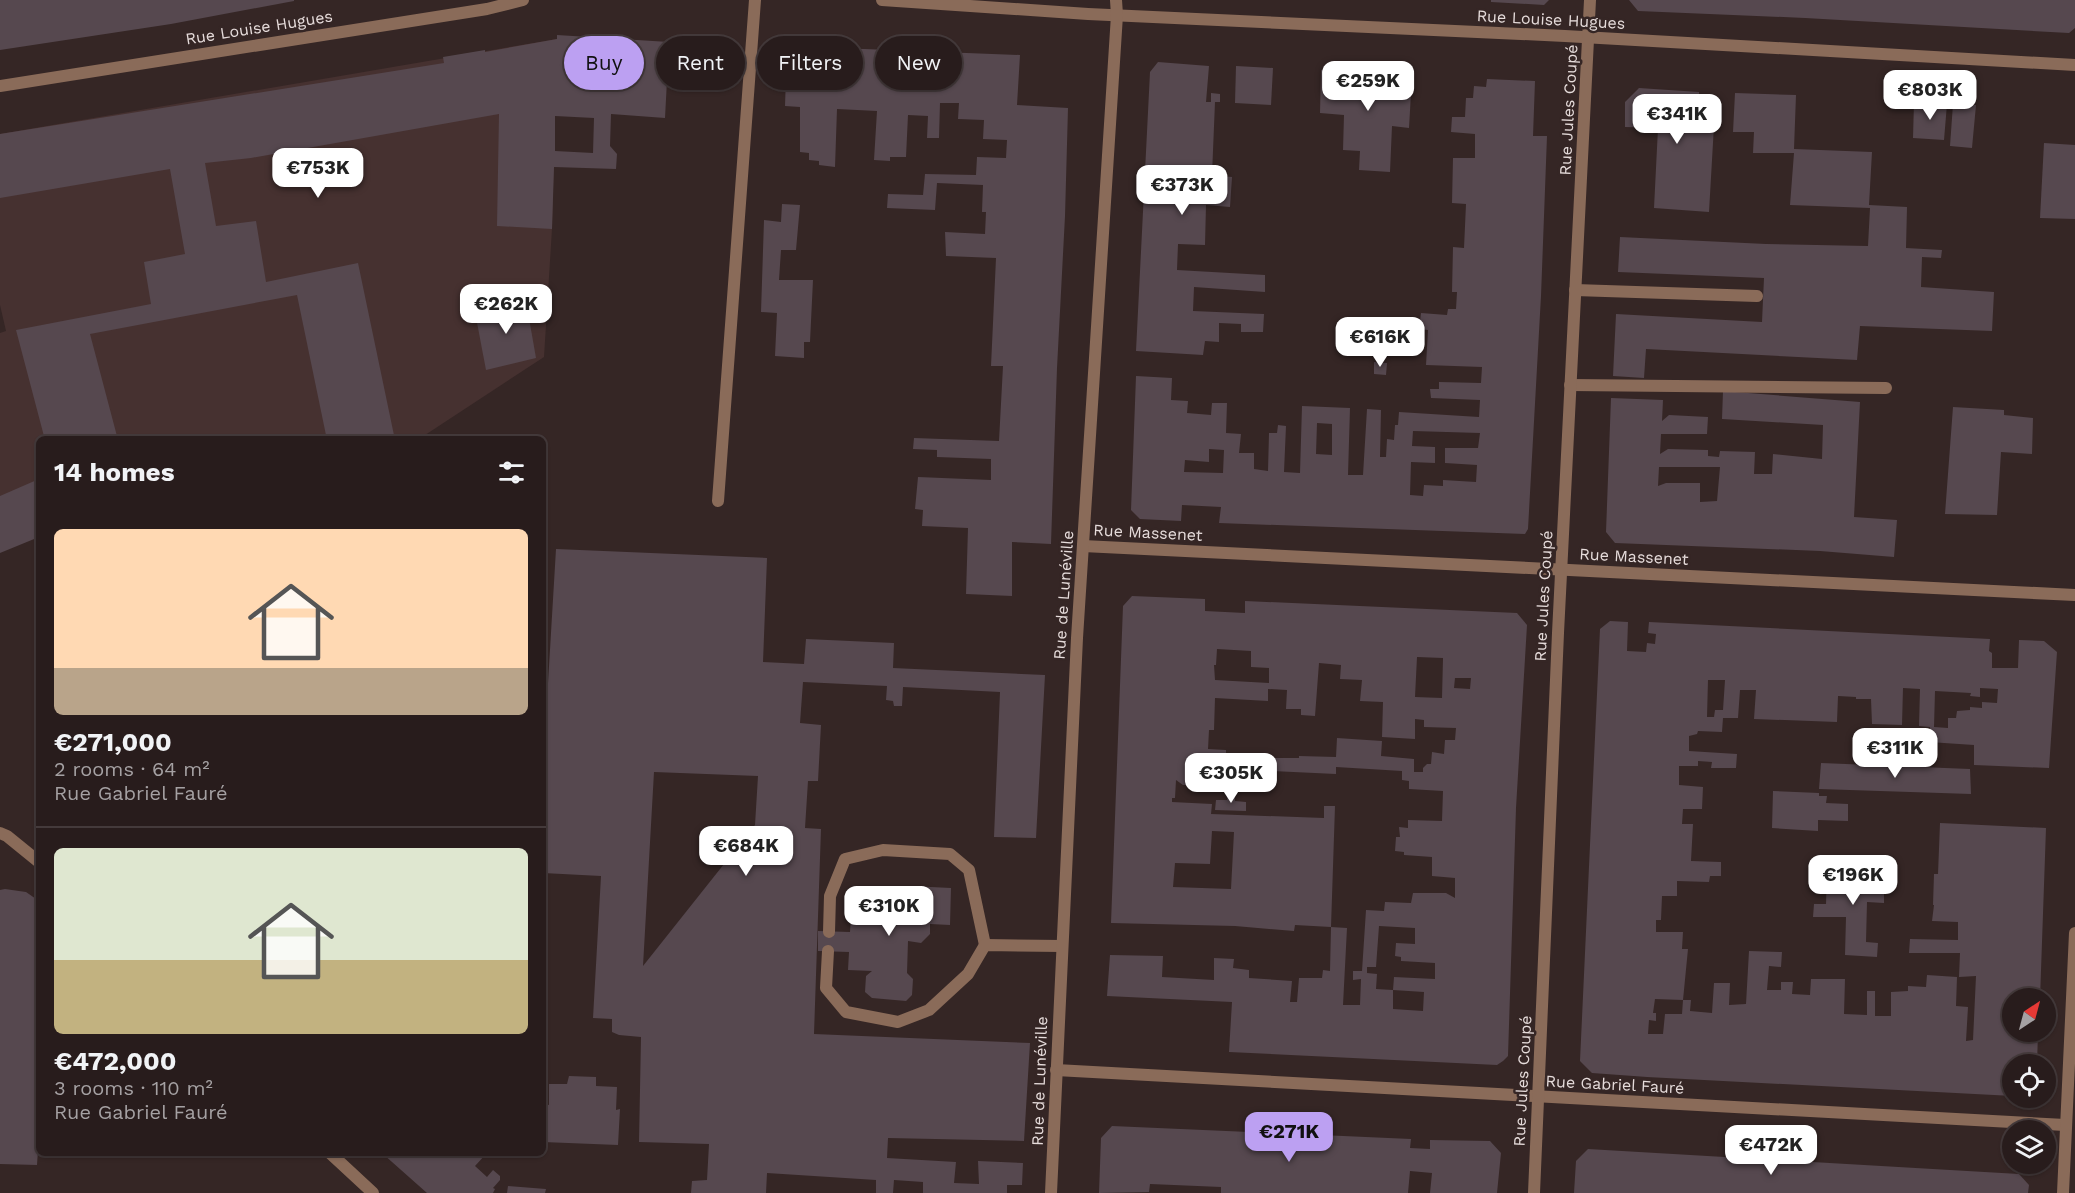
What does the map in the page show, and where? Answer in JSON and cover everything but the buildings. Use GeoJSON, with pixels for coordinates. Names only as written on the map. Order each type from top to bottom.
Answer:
{"type":"FeatureCollection","features":[{"type":"Feature","properties":{"kind":"street","name":"Rue Louise Hugues"},"geometry":{"type":"LineString","coordinates":[[0,86],[487,9],[523,0]]}},
{"type":"Feature","properties":{"kind":"street"},"geometry":{"type":"LineString","coordinates":[[718,501],[755,0]]}},
{"type":"Feature","properties":{"kind":"street","name":"Rue Louise Hugues"},"geometry":{"type":"LineString","coordinates":[[882,0],[1117,15],[2075,64]]}},
{"type":"Feature","properties":{"kind":"street","name":"Rue de Lunéville"},"geometry":{"type":"LineString","coordinates":[[1051,1193],[1083,546],[1117,15],[1116,0]]}},
{"type":"Feature","properties":{"kind":"street","name":"Rue Jules Coupé"},"geometry":{"type":"LineString","coordinates":[[1534,1193],[1561,569],[1590,0]]}},
{"type":"Feature","properties":{"kind":"street"},"geometry":{"type":"LineString","coordinates":[[1575,290],[1757,296]]}},
{"type":"Feature","properties":{"kind":"street"},"geometry":{"type":"LineString","coordinates":[[1570,385],[1886,388]]}},
{"type":"Feature","properties":{"kind":"street","name":"Rue Massenet"},"geometry":{"type":"LineString","coordinates":[[1083,546],[2075,594]]}},
{"type":"Feature","properties":{"kind":"street"},"geometry":{"type":"LineString","coordinates":[[0,833],[36,860]]}},
{"type":"Feature","properties":{"kind":"street"},"geometry":{"type":"LineString","coordinates":[[828,951],[826,988],[846,1012],[898,1022],[929,1010],[968,974],[985,945],[969,870],[950,854],[883,850],[845,859],[831,897],[829,932]]}},
{"type":"Feature","properties":{"kind":"street"},"geometry":{"type":"LineString","coordinates":[[2063,1193],[2075,933]]}},
{"type":"Feature","properties":{"kind":"street"},"geometry":{"type":"LineString","coordinates":[[985,945],[1062,946]]}},
{"type":"Feature","properties":{"kind":"street","name":"Rue Gabriel Fauré"},"geometry":{"type":"LineString","coordinates":[[1056,1070],[2065,1125]]}},
{"type":"Feature","properties":{"kind":"street"},"geometry":{"type":"LineString","coordinates":[[333,1156],[373,1193]]}},
{"type":"Feature","properties":{"kind":"shaded area"},"geometry":{"type":"Polygon","coordinates":[[[557,39],[552,229],[544,357],[424,436],[36,436],[36,502],[0,517],[0,333],[6,331],[0,305],[0,134],[557,39]]]}}]}
